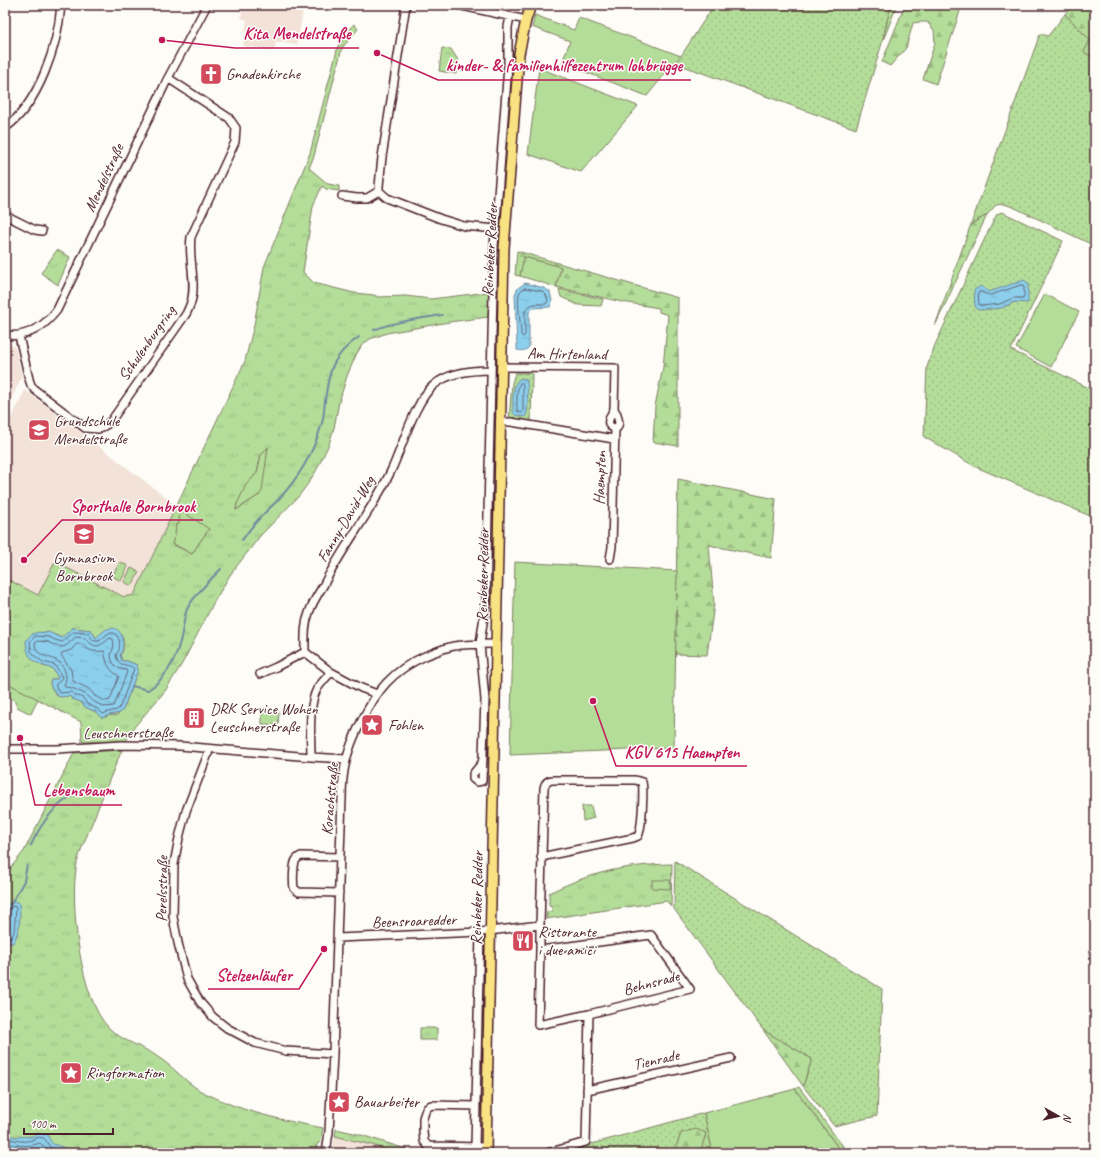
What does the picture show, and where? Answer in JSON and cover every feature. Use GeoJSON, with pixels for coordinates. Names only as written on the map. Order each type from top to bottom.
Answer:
{"type":"FeatureCollection","features":[{"type":"Feature","properties":{"kind":"main road","name":"Reinbeker Redder"},"geometry":{"type":"LineString","coordinates":[[486,1150],[504,248],[519,54],[526,20],[531,5]]}},
{"type":"Feature","properties":{"kind":"street"},"geometry":{"type":"LineString","coordinates":[[5,128],[24,108],[34,94],[46,72],[53,49],[61,5]]}},
{"type":"Feature","properties":{"kind":"street","name":"Mendelstraße"},"geometry":{"type":"LineString","coordinates":[[5,335],[19,336],[27,334],[51,318],[57,310],[168,78],[207,5]]}},
{"type":"Feature","properties":{"kind":"street"},"geometry":{"type":"LineString","coordinates":[[406,5],[382,158],[379,191],[387,198],[442,219],[464,226],[496,229]]}},
{"type":"Feature","properties":{"kind":"street"},"geometry":{"type":"LineString","coordinates":[[458,5],[526,20]]}},
{"type":"Feature","properties":{"kind":"street","name":"Reinbeker Redder"},"geometry":{"type":"LineString","coordinates":[[483,758],[485,700],[480,644],[486,602],[496,229],[508,66],[508,27],[510,17]]}},
{"type":"Feature","properties":{"kind":"street","name":"Schulenburgring"},"geometry":{"type":"LineString","coordinates":[[19,336],[29,380],[35,390],[85,428],[98,429],[106,425],[111,420],[186,314],[191,302],[193,290],[190,237],[235,142],[236,128],[229,118],[168,78]]}},
{"type":"Feature","properties":{"kind":"street"},"geometry":{"type":"LineString","coordinates":[[342,196],[368,198],[379,191]]}},
{"type":"Feature","properties":{"kind":"street"},"geometry":{"type":"LineString","coordinates":[[5,215],[35,230],[42,230]]}},
{"type":"Feature","properties":{"kind":"street","name":"Am Hirtenland"},"geometry":{"type":"LineString","coordinates":[[502,367],[615,368],[614,409],[608,420],[610,427],[615,428],[614,441]]}},
{"type":"Feature","properties":{"kind":"street","name":"Fanny-David-Weg"},"geometry":{"type":"LineString","coordinates":[[305,652],[305,628],[309,612],[329,574],[362,523],[391,471],[416,410],[424,395],[434,384],[445,378],[463,372],[492,370]]}},
{"type":"Feature","properties":{"kind":"street","name":"Haempten"},"geometry":{"type":"LineString","coordinates":[[501,422],[511,422],[613,439],[612,547],[610,559]]}},
{"type":"Feature","properties":{"kind":"street","name":"Korachstraße"},"geometry":{"type":"LineString","coordinates":[[326,1153],[329,1132],[334,1054],[343,782],[346,759],[356,731],[369,707],[389,679],[401,669],[418,659],[453,646],[497,644]]}},
{"type":"Feature","properties":{"kind":"street"},"geometry":{"type":"LineString","coordinates":[[260,674],[305,652],[331,672],[361,688],[377,694]]}},
{"type":"Feature","properties":{"kind":"street"},"geometry":{"type":"LineString","coordinates":[[311,757],[312,709],[314,699],[317,690],[331,672]]}},
{"type":"Feature","properties":{"kind":"street","name":"Leuschnerstraße"},"geometry":{"type":"LineString","coordinates":[[5,749],[57,749],[121,745],[180,746],[346,759]]}},
{"type":"Feature","properties":{"kind":"street","name":"Perelsstraße"},"geometry":{"type":"LineString","coordinates":[[208,749],[208,754],[186,811],[174,864],[173,917],[187,979],[200,1002],[213,1017],[227,1028],[255,1043],[286,1051],[334,1054]]}},
{"type":"Feature","properties":{"kind":"street","name":"Behnsrade"},"geometry":{"type":"LineString","coordinates":[[540,950],[651,935],[690,989],[538,1026],[541,857],[544,788],[547,782],[553,780],[635,780],[642,782],[640,832],[638,836],[541,857]]}},
{"type":"Feature","properties":{"kind":"street","name":"Korachstraße"},"geometry":{"type":"LineString","coordinates":[[339,893],[297,891],[294,887],[294,865],[296,860],[301,856],[340,857]]}},
{"type":"Feature","properties":{"kind":"street"},"geometry":{"type":"LineString","coordinates":[[491,930],[540,925]]}},
{"type":"Feature","properties":{"kind":"street","name":"Beensroaredder"},"geometry":{"type":"LineString","coordinates":[[337,938],[480,932],[491,930]]}},
{"type":"Feature","properties":{"kind":"street","name":"Reinbeker Redder"},"geometry":{"type":"LineString","coordinates":[[475,1146],[480,932]]}},
{"type":"Feature","properties":{"kind":"street"},"geometry":{"type":"LineString","coordinates":[[547,1153],[586,1142],[588,1014]]}},
{"type":"Feature","properties":{"kind":"street","name":"Tienrade"},"geometry":{"type":"LineString","coordinates":[[587,1090],[731,1058]]}},
{"type":"Feature","properties":{"kind":"street","name":"Reinbeker Redder"},"geometry":{"type":"LineString","coordinates":[[476,1106],[431,1105],[426,1109],[423,1118],[424,1141],[428,1146],[475,1146],[486,1150]]}},
{"type":"Feature","properties":{"kind":"shaded area"},"geometry":{"type":"Polygon","coordinates":[[[243,5],[304,5],[297,45],[276,42],[274,51],[243,46],[247,20],[241,18],[243,5]]]}},
{"type":"Feature","properties":{"kind":"shaded area"},"geometry":{"type":"Polygon","coordinates":[[[480,5],[520,5],[517,14],[480,5]]]}},
{"type":"Feature","properties":{"kind":"shaded area","name":"Grundschule Mendelstraße"},"geometry":{"type":"Polygon","coordinates":[[[5,342],[15,347],[22,376],[5,413],[5,342]]]}},
{"type":"Feature","properties":{"kind":"shaded area","name":"Gymnasium Bornbrook"},"geometry":{"type":"Polygon","coordinates":[[[25,390],[176,505],[134,595],[124,597],[55,562],[38,595],[5,578],[5,432],[25,390]]]}},
{"type":"Feature","properties":{"kind":"shaded area"},"geometry":{"type":"Polygon","coordinates":[[[335,1136],[372,1145],[396,1153],[332,1153],[335,1136]]]}},
{"type":"Feature","properties":{"kind":"green space"},"geometry":{"type":"Polygon","coordinates":[[[714,5],[891,5],[882,43],[856,129],[674,63],[681,56],[714,5]]]}},
{"type":"Feature","properties":{"kind":"green space"},"geometry":{"type":"Polygon","coordinates":[[[891,5],[897,5],[882,43],[891,5]]]}},
{"type":"Feature","properties":{"kind":"green space"},"geometry":{"type":"Polygon","coordinates":[[[905,5],[962,5],[936,84],[923,79],[935,43],[934,30],[927,22],[913,23],[906,48],[890,66],[882,62],[905,5]]]}},
{"type":"Feature","properties":{"kind":"green space"},"geometry":{"type":"Polygon","coordinates":[[[1072,5],[1095,5],[1094,58],[1084,52],[1090,40],[1065,14],[1072,5]]]}},
{"type":"Feature","properties":{"kind":"green space"},"geometry":{"type":"Polygon","coordinates":[[[1065,14],[1090,40],[1094,58],[1095,57],[1095,246],[1004,204],[996,205],[987,215],[971,224],[1040,34],[1048,36],[1065,14]]]}},
{"type":"Feature","properties":{"kind":"green space"},"geometry":{"type":"Polygon","coordinates":[[[535,15],[574,30],[579,18],[681,56],[647,96],[562,63],[570,41],[532,27],[535,15]]]}},
{"type":"Feature","properties":{"kind":"green space"},"geometry":{"type":"Polygon","coordinates":[[[354,24],[358,29],[342,48],[314,156],[309,168],[328,184],[339,186],[339,191],[326,189],[322,186],[313,206],[303,272],[314,283],[354,293],[374,295],[378,297],[405,296],[431,299],[489,292],[488,317],[387,333],[370,339],[362,345],[347,376],[329,444],[316,471],[298,497],[260,536],[230,575],[214,602],[183,662],[165,691],[135,726],[126,741],[82,742],[81,722],[5,682],[5,632],[8,626],[5,624],[5,578],[38,595],[55,562],[124,597],[134,595],[245,361],[254,325],[264,267],[310,153],[338,46],[354,24]],[[268,448],[261,455],[257,473],[249,482],[237,504],[236,510],[259,495],[268,448]],[[176,524],[175,536],[172,544],[192,554],[209,529],[176,524]],[[72,628],[62,638],[48,632],[41,632],[42,666],[53,668],[58,678],[52,679],[50,682],[51,687],[57,696],[69,696],[81,702],[85,707],[96,712],[99,716],[106,717],[109,715],[117,715],[123,710],[138,670],[137,665],[127,661],[122,661],[120,655],[123,651],[123,638],[96,638],[91,630],[72,628]]]}},
{"type":"Feature","properties":{"kind":"green space"},"geometry":{"type":"Polygon","coordinates":[[[442,48],[451,49],[458,60],[456,74],[439,71],[442,48]]]}},
{"type":"Feature","properties":{"kind":"green space"},"geometry":{"type":"Polygon","coordinates":[[[539,68],[638,106],[581,172],[528,154],[539,68]]]}},
{"type":"Feature","properties":{"kind":"green space"},"geometry":{"type":"Polygon","coordinates":[[[1002,212],[1063,241],[1011,350],[1095,391],[1095,518],[976,467],[924,437],[927,367],[935,345],[997,214],[1002,212]],[[981,286],[1002,308],[1014,302],[1028,302],[989,292],[981,286]]]}},
{"type":"Feature","properties":{"kind":"green space"},"geometry":{"type":"Polygon","coordinates":[[[987,215],[935,326],[971,224],[987,215]]]}},
{"type":"Feature","properties":{"kind":"green space"},"geometry":{"type":"Polygon","coordinates":[[[57,250],[70,257],[58,285],[41,273],[57,250]]]}},
{"type":"Feature","properties":{"kind":"green space"},"geometry":{"type":"Polygon","coordinates":[[[517,251],[678,298],[678,446],[653,442],[655,406],[663,367],[668,315],[659,312],[659,308],[622,302],[556,287],[561,267],[524,257],[520,276],[515,275],[517,251]]]}},
{"type":"Feature","properties":{"kind":"green space"},"geometry":{"type":"Polygon","coordinates":[[[524,257],[561,267],[556,287],[520,276],[524,257]]]}},
{"type":"Feature","properties":{"kind":"green space"},"geometry":{"type":"Polygon","coordinates":[[[559,289],[603,299],[601,306],[578,305],[561,297],[559,289]]]}},
{"type":"Feature","properties":{"kind":"green space"},"geometry":{"type":"Polygon","coordinates":[[[1045,294],[1079,312],[1051,367],[1016,348],[1045,294]]]}},
{"type":"Feature","properties":{"kind":"green space"},"geometry":{"type":"Polygon","coordinates":[[[515,373],[532,373],[531,424],[528,421],[509,419],[512,383],[515,373]]]}},
{"type":"Feature","properties":{"kind":"green space"},"geometry":{"type":"Polygon","coordinates":[[[268,447],[262,491],[259,495],[236,510],[237,504],[246,485],[257,473],[261,455],[268,447]]]}},
{"type":"Feature","properties":{"kind":"green space"},"geometry":{"type":"Polygon","coordinates":[[[678,479],[776,499],[771,558],[709,545],[714,604],[707,655],[675,654],[678,479]]]}},
{"type":"Feature","properties":{"kind":"green space"},"geometry":{"type":"Polygon","coordinates":[[[180,510],[209,529],[192,554],[172,543],[175,536],[176,524],[179,524],[180,510]]]}},
{"type":"Feature","properties":{"kind":"green space"},"geometry":{"type":"Polygon","coordinates":[[[120,562],[128,566],[121,581],[112,576],[120,562]]]}},
{"type":"Feature","properties":{"kind":"green space"},"geometry":{"type":"Polygon","coordinates":[[[515,562],[677,571],[674,748],[510,755],[515,562]]]}},
{"type":"Feature","properties":{"kind":"green space"},"geometry":{"type":"Polygon","coordinates":[[[131,568],[139,572],[132,586],[124,582],[131,568]]]}},
{"type":"Feature","properties":{"kind":"green space"},"geometry":{"type":"Polygon","coordinates":[[[5,682],[38,699],[31,714],[17,707],[14,700],[5,695],[5,682]]]}},
{"type":"Feature","properties":{"kind":"green space"},"geometry":{"type":"Polygon","coordinates":[[[262,712],[279,712],[278,725],[262,724],[262,712]]]}},
{"type":"Feature","properties":{"kind":"green space"},"geometry":{"type":"Polygon","coordinates":[[[122,750],[80,853],[75,880],[76,925],[79,950],[84,974],[99,1014],[113,1032],[161,1059],[199,1090],[232,1105],[288,1121],[323,1128],[321,1141],[317,1145],[315,1153],[5,1153],[5,875],[24,851],[74,753],[122,750]]]}},
{"type":"Feature","properties":{"kind":"green space"},"geometry":{"type":"Polygon","coordinates":[[[582,806],[591,806],[594,818],[583,821],[582,806]]]}},
{"type":"Feature","properties":{"kind":"green space"},"geometry":{"type":"Polygon","coordinates":[[[675,861],[882,989],[877,1116],[834,1126],[803,1086],[812,1059],[763,1030],[674,909],[675,861]]]}},
{"type":"Feature","properties":{"kind":"green space"},"geometry":{"type":"Polygon","coordinates":[[[672,864],[671,907],[667,901],[546,919],[547,911],[552,912],[552,907],[549,906],[549,893],[564,886],[609,871],[639,866],[672,864]]]}},
{"type":"Feature","properties":{"kind":"green space"},"geometry":{"type":"Polygon","coordinates":[[[652,880],[670,880],[670,889],[652,888],[652,880]]]}},
{"type":"Feature","properties":{"kind":"green space"},"geometry":{"type":"Polygon","coordinates":[[[420,1028],[437,1028],[437,1040],[420,1040],[420,1028]]]}},
{"type":"Feature","properties":{"kind":"green space"},"geometry":{"type":"Polygon","coordinates":[[[763,1030],[812,1059],[803,1086],[763,1030]]]}},
{"type":"Feature","properties":{"kind":"green space"},"geometry":{"type":"Polygon","coordinates":[[[799,1087],[848,1153],[842,1153],[795,1089],[799,1087]]]}},
{"type":"Feature","properties":{"kind":"green space"},"geometry":{"type":"Polygon","coordinates":[[[795,1089],[842,1153],[713,1153],[704,1113],[795,1089]]]}},
{"type":"Feature","properties":{"kind":"green space"},"geometry":{"type":"Polygon","coordinates":[[[704,1113],[713,1153],[700,1153],[706,1133],[681,1133],[674,1153],[559,1153],[704,1113]]]}},
{"type":"Feature","properties":{"kind":"green space"},"geometry":{"type":"Polygon","coordinates":[[[336,1129],[358,1134],[409,1150],[476,1151],[482,1153],[396,1153],[372,1145],[335,1136],[336,1129]]]}},
{"type":"Feature","properties":{"kind":"green space"},"geometry":{"type":"Polygon","coordinates":[[[696,1129],[706,1133],[700,1153],[674,1153],[681,1133],[696,1129]]]}},
{"type":"Feature","properties":{"kind":"water"},"geometry":{"type":"Polygon","coordinates":[[[1024,280],[1028,283],[1028,303],[1014,302],[1002,308],[978,310],[975,306],[974,290],[981,286],[989,292],[1024,280]]]}},
{"type":"Feature","properties":{"kind":"water"},"geometry":{"type":"Polygon","coordinates":[[[525,283],[544,288],[550,292],[552,301],[550,307],[533,308],[529,312],[529,347],[521,351],[517,350],[515,294],[518,288],[525,283]]]}},
{"type":"Feature","properties":{"kind":"water"},"geometry":{"type":"Polygon","coordinates":[[[521,378],[527,380],[528,405],[527,414],[525,417],[515,415],[513,412],[514,388],[518,380],[521,378]]]}},
{"type":"Feature","properties":{"kind":"water"},"geometry":{"type":"Polygon","coordinates":[[[72,628],[91,630],[96,638],[107,629],[117,629],[120,632],[123,641],[120,655],[122,661],[127,661],[137,665],[138,670],[123,710],[120,713],[102,718],[96,712],[85,707],[81,702],[72,699],[69,696],[58,696],[51,687],[50,682],[52,679],[58,678],[53,669],[37,663],[30,657],[26,641],[32,634],[48,632],[62,638],[72,628]]]}},
{"type":"Feature","properties":{"kind":"water"},"geometry":{"type":"Polygon","coordinates":[[[12,902],[19,903],[19,924],[13,943],[8,943],[5,941],[5,906],[12,902]]]}},
{"type":"Feature","properties":{"kind":"water"},"geometry":{"type":"Polygon","coordinates":[[[5,1129],[7,1134],[15,1137],[33,1136],[36,1133],[48,1135],[53,1144],[63,1147],[69,1153],[5,1153],[5,1129]]]}},
{"type":"Feature","properties":{"kind":"waterway"},"geometry":{"type":"LineString","coordinates":[[374,330],[399,322],[442,315]]}},
{"type":"Feature","properties":{"kind":"waterway"},"geometry":{"type":"LineString","coordinates":[[242,540],[264,513],[285,493],[310,455],[322,423],[328,381],[333,364],[337,357],[359,337]]}},
{"type":"Feature","properties":{"kind":"waterway"},"geometry":{"type":"LineString","coordinates":[[132,686],[148,690],[159,682],[175,658],[187,609],[198,593],[221,569]]}},
{"type":"Feature","properties":{"kind":"waterway"},"geometry":{"type":"LineString","coordinates":[[31,845],[47,818],[61,803],[70,797],[89,790]]}},
{"type":"Feature","properties":{"kind":"waterway"},"geometry":{"type":"LineString","coordinates":[[11,904],[24,881],[27,865]]}},
{"type":"Feature","properties":{"kind":"place","name":"Kita Mendelstraße"},"geometry":{"type":"Point","coordinates":[162,40]}},
{"type":"Feature","properties":{"kind":"place","name":"kinder- & familienhilfezentrum lohbrügge"},"geometry":{"type":"Point","coordinates":[377,53]}},
{"type":"Feature","properties":{"kind":"place","name":"Gnadenkirche"},"geometry":{"type":"Point","coordinates":[211,74]}},
{"type":"Feature","properties":{"kind":"place","name":"Grundschule Mendelstraße"},"geometry":{"type":"Point","coordinates":[39,430]}},
{"type":"Feature","properties":{"kind":"place","name":"Gymnasium Bornbrook"},"geometry":{"type":"Point","coordinates":[84,534]}},
{"type":"Feature","properties":{"kind":"place","name":"Sporthalle Bornbrook"},"geometry":{"type":"Point","coordinates":[24,560]}},
{"type":"Feature","properties":{"kind":"place","name":"KGV 615 Haempten"},"geometry":{"type":"Point","coordinates":[593,701]}},
{"type":"Feature","properties":{"kind":"place","name":"DRK Service Wohen Leuschnerstraße"},"geometry":{"type":"Point","coordinates":[194,718]}},
{"type":"Feature","properties":{"kind":"place","name":"Fohlen"},"geometry":{"type":"Point","coordinates":[372,725]}},
{"type":"Feature","properties":{"kind":"place","name":"Lebensbaum"},"geometry":{"type":"Point","coordinates":[20,738]}},
{"type":"Feature","properties":{"kind":"place","name":"Ristorante i due amici"},"geometry":{"type":"Point","coordinates":[523,941]}},
{"type":"Feature","properties":{"kind":"place","name":"Stelzenläufer"},"geometry":{"type":"Point","coordinates":[324,949]}},
{"type":"Feature","properties":{"kind":"place","name":"Ringformation"},"geometry":{"type":"Point","coordinates":[71,1073]}},
{"type":"Feature","properties":{"kind":"place","name":"Bauarbeiter"},"geometry":{"type":"Point","coordinates":[339,1102]}}]}
